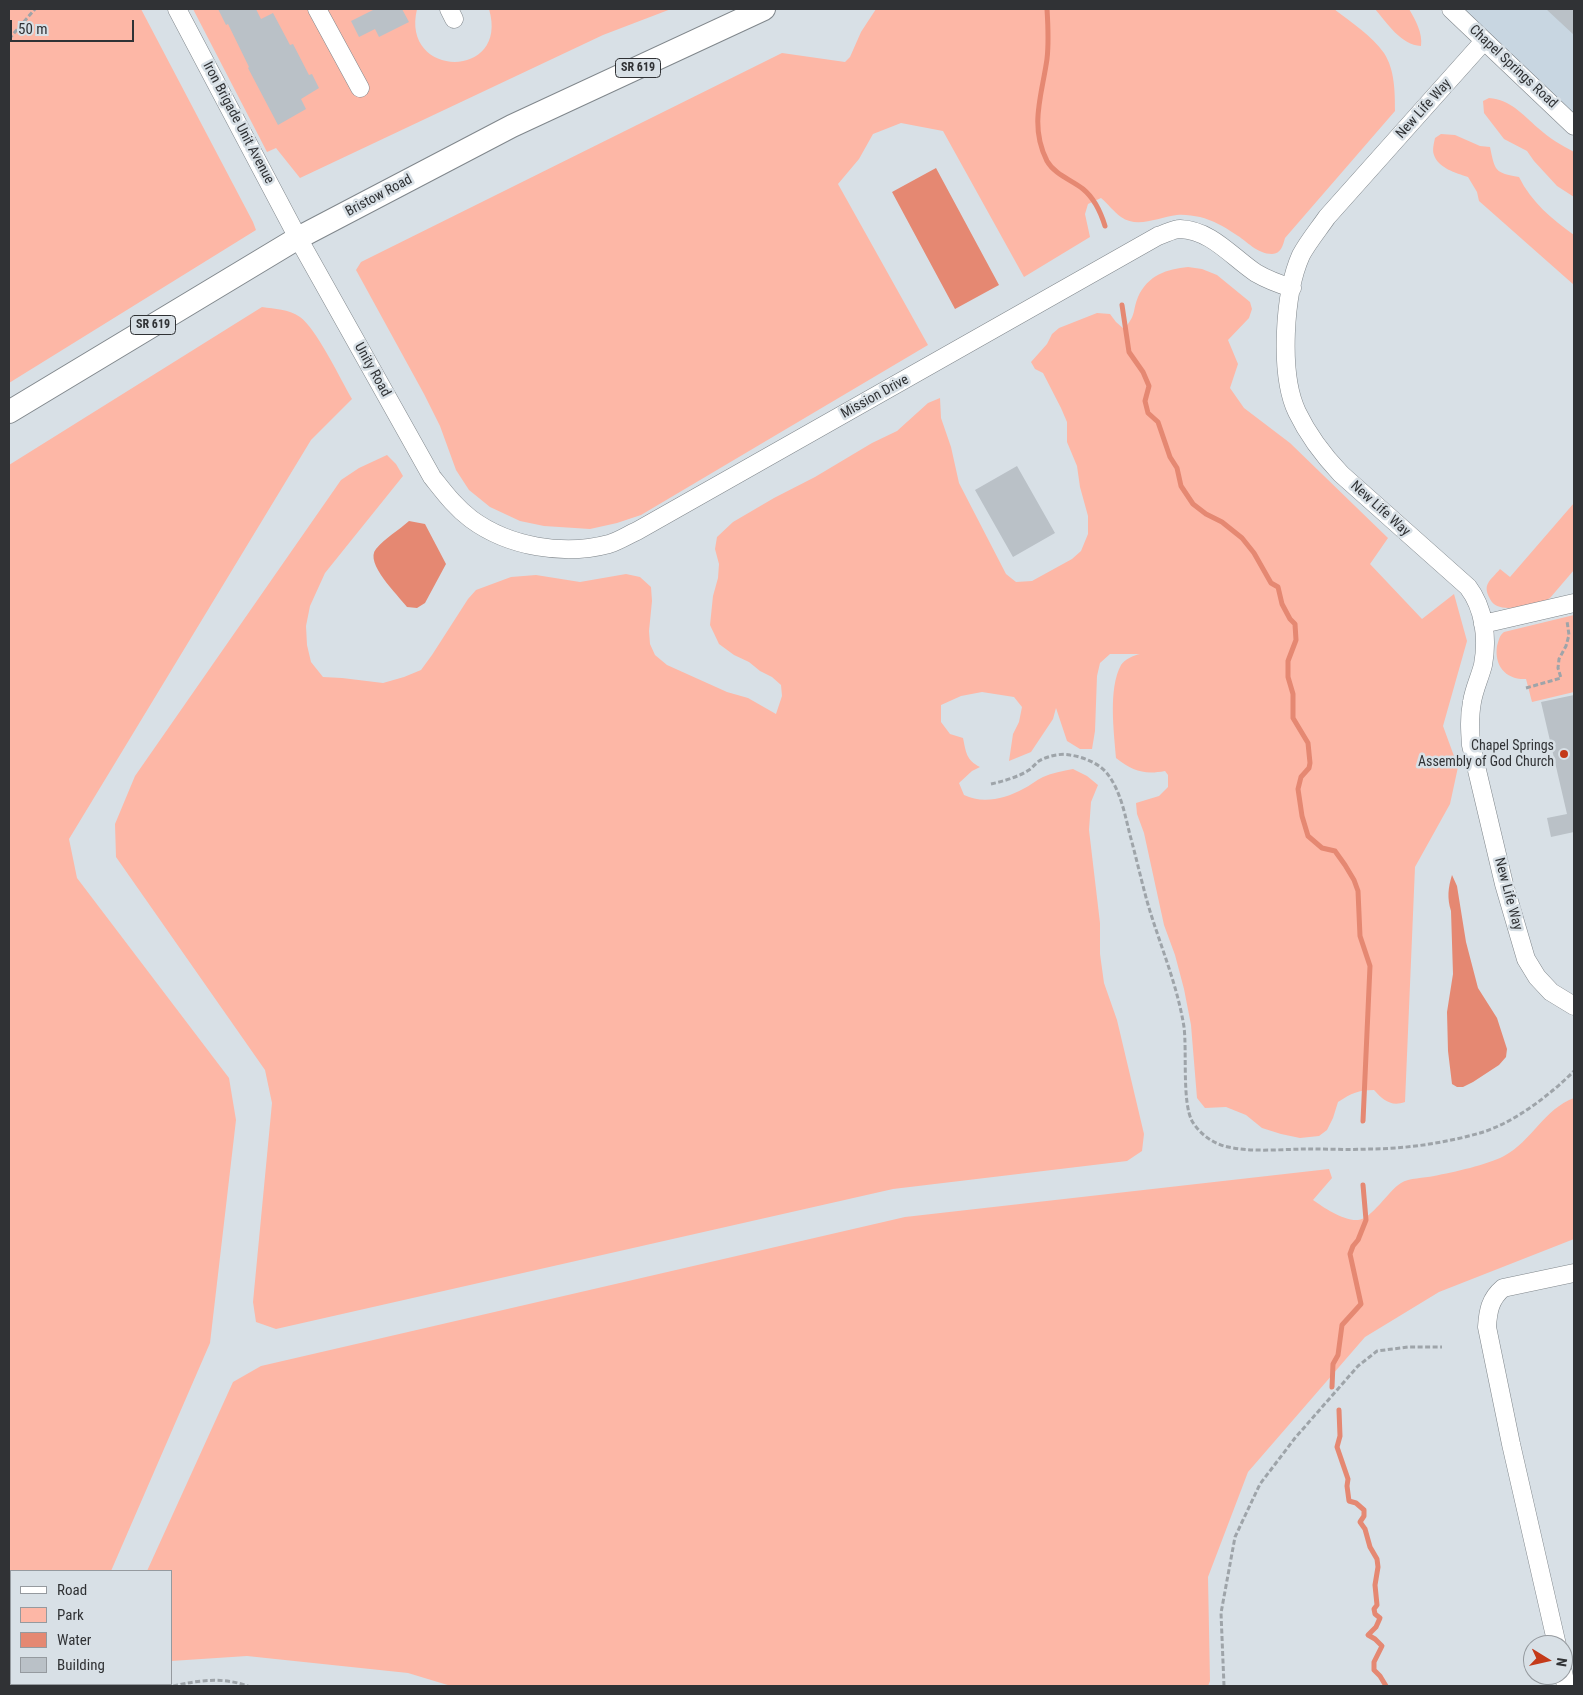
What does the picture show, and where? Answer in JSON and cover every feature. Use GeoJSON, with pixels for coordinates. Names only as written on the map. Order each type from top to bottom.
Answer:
{"type":"FeatureCollection","features":[{"type":"Feature","properties":{"kind":"main road","name":"Bristow Road"},"geometry":{"type":"LineString","coordinates":[[9,412],[298,238],[512,126],[764,9]]}},
{"type":"Feature","properties":{"kind":"street","name":"Iron Brigade Unit Avenue"},"geometry":{"type":"LineString","coordinates":[[177,9],[298,238]]}},
{"type":"Feature","properties":{"kind":"street"},"geometry":{"type":"LineString","coordinates":[[317,9],[360,88]]}},
{"type":"Feature","properties":{"kind":"street","name":"Chapel Springs Road"},"geometry":{"type":"LineString","coordinates":[[1451,9],[1574,126]]}},
{"type":"Feature","properties":{"kind":"street","name":"New Life Way"},"geometry":{"type":"LineString","coordinates":[[1484,41],[1326,217],[1308,244],[1301,257],[1292,288],[1285,334],[1286,358],[1290,387],[1296,410],[1309,435],[1326,457],[1341,474],[1468,587],[1475,596],[1480,609],[1485,642],[1483,664],[1472,701],[1470,723],[1471,745],[1475,764],[1504,884],[1526,959],[1537,977],[1551,992],[1574,1006]]}},
{"type":"Feature","properties":{"kind":"street","name":"Mission Drive"},"geometry":{"type":"LineString","coordinates":[[450,500],[471,518],[494,533],[519,542],[550,549],[585,548],[611,543],[637,531],[1158,236],[1179,229],[1198,233],[1214,240],[1255,272],[1273,282],[1292,288]]}},
{"type":"Feature","properties":{"kind":"street","name":"Unity Road"},"geometry":{"type":"LineString","coordinates":[[298,238],[432,477],[450,500]]}},
{"type":"Feature","properties":{"kind":"street"},"geometry":{"type":"LineString","coordinates":[[1483,624],[1569,604]]}},
{"type":"Feature","properties":{"kind":"street"},"geometry":{"type":"LineString","coordinates":[[1555,1635],[1487,1327],[1491,1301],[1496,1293],[1503,1288],[1574,1272]]}},
{"type":"Feature","properties":{"kind":"path"},"geometry":{"type":"LineString","coordinates":[[9,39],[35,9]]}},
{"type":"Feature","properties":{"kind":"path"},"geometry":{"type":"LineString","coordinates":[[1526,688],[1561,678],[1558,668],[1559,659],[1569,635],[1569,604]]}},
{"type":"Feature","properties":{"kind":"path"},"geometry":{"type":"LineString","coordinates":[[991,784],[1029,770],[1040,761],[1057,755],[1070,755],[1097,763],[1108,774],[1115,785],[1148,904],[1179,1003],[1184,1029],[1188,1104],[1191,1119],[1197,1129],[1208,1139],[1236,1148],[1266,1150],[1370,1150],[1446,1141],[1482,1132],[1505,1123],[1561,1085],[1574,1071]]}},
{"type":"Feature","properties":{"kind":"path"},"geometry":{"type":"LineString","coordinates":[[1224,1686],[1221,1613],[1235,1537],[1260,1484],[1295,1438],[1358,1366],[1377,1351],[1408,1347],[1442,1347]]}},
{"type":"Feature","properties":{"kind":"path"},"geometry":{"type":"LineString","coordinates":[[173,1686],[220,1679],[248,1686]]}},
{"type":"Feature","properties":{"kind":"shaded area"},"geometry":{"type":"Polygon","coordinates":[[[1457,9],[1574,9],[1574,114],[1457,9]]]}},
{"type":"Feature","properties":{"kind":"green space"},"geometry":{"type":"Polygon","coordinates":[[[9,9],[141,9],[256,230],[9,383],[9,9]]]}},
{"type":"Feature","properties":{"kind":"green space"},"geometry":{"type":"Polygon","coordinates":[[[193,9],[417,9],[416,32],[424,49],[438,58],[454,62],[471,59],[484,49],[491,32],[489,9],[671,9],[603,35],[300,178],[276,148],[267,152],[193,9]]]}},
{"type":"Feature","properties":{"kind":"green space"},"geometry":{"type":"Polygon","coordinates":[[[876,9],[1334,9],[1367,35],[1384,53],[1392,74],[1395,111],[1285,238],[1281,249],[1275,254],[1262,252],[1223,226],[1200,217],[1180,215],[1134,222],[1118,215],[1101,198],[1088,204],[1085,214],[1090,237],[1024,277],[943,131],[901,123],[873,134],[859,159],[838,184],[928,345],[641,515],[617,523],[590,529],[544,526],[520,521],[490,507],[469,490],[456,470],[440,426],[424,394],[356,270],[361,262],[782,53],[845,62],[850,57],[861,32],[876,9]]]}},
{"type":"Feature","properties":{"kind":"green space"},"geometry":{"type":"Polygon","coordinates":[[[1375,9],[1409,9],[1420,31],[1421,46],[1414,45],[1401,38],[1375,9]]]}},
{"type":"Feature","properties":{"kind":"green space"},"geometry":{"type":"Polygon","coordinates":[[[1489,98],[1497,99],[1510,105],[1546,135],[1574,152],[1574,197],[1557,186],[1527,151],[1504,139],[1484,113],[1483,101],[1489,98]]]}},
{"type":"Feature","properties":{"kind":"green space"},"geometry":{"type":"Polygon","coordinates":[[[1441,134],[1455,135],[1480,146],[1490,147],[1497,170],[1519,177],[1536,202],[1574,235],[1574,285],[1479,201],[1477,192],[1468,177],[1443,167],[1436,160],[1433,149],[1435,138],[1441,134]]]}},
{"type":"Feature","properties":{"kind":"green space"},"geometry":{"type":"Polygon","coordinates":[[[1188,267],[1202,269],[1217,275],[1250,302],[1252,309],[1249,318],[1228,340],[1238,364],[1230,388],[1244,408],[1290,443],[1388,538],[1370,564],[1422,619],[1454,594],[1467,641],[1443,726],[1458,767],[1450,804],[1415,867],[1405,1102],[1396,1104],[1388,1102],[1374,1090],[1355,1093],[1338,1102],[1327,1130],[1319,1136],[1300,1138],[1262,1128],[1246,1115],[1226,1107],[1205,1108],[1197,1098],[1191,1025],[1184,989],[1175,955],[1164,925],[1136,803],[1159,796],[1168,787],[1168,775],[1165,771],[1139,771],[1116,758],[1113,723],[1114,686],[1124,661],[1140,654],[1110,654],[1100,663],[1097,676],[1095,731],[1092,749],[1080,749],[1067,741],[1056,708],[1053,719],[1031,752],[1009,761],[1013,734],[1019,722],[1022,707],[1014,697],[982,692],[961,696],[941,705],[941,722],[950,734],[963,738],[969,758],[980,767],[972,771],[959,783],[964,795],[971,798],[986,800],[1001,798],[1028,786],[1040,778],[1073,769],[1087,776],[1098,785],[1091,802],[1089,830],[1100,923],[1100,954],[1104,983],[1117,1020],[1144,1134],[1142,1151],[1127,1161],[893,1189],[276,1329],[256,1322],[253,1302],[272,1103],[265,1070],[116,857],[115,824],[135,776],[341,480],[359,468],[387,455],[396,464],[403,476],[325,573],[310,606],[306,626],[307,645],[311,662],[323,677],[383,683],[421,670],[476,590],[511,577],[536,575],[580,582],[626,574],[640,577],[651,587],[652,601],[649,631],[650,644],[655,655],[667,665],[727,692],[748,698],[776,714],[782,696],[781,685],[772,677],[719,644],[710,625],[713,596],[718,578],[719,564],[715,549],[717,537],[733,522],[872,443],[897,431],[928,403],[940,398],[941,418],[951,447],[959,483],[1006,574],[1016,582],[1032,581],[1072,559],[1081,551],[1088,534],[1088,516],[1080,487],[1077,466],[1067,442],[1067,422],[1043,373],[1035,369],[1031,362],[1047,344],[1052,334],[1059,328],[1097,313],[1110,314],[1124,329],[1131,320],[1138,297],[1147,283],[1159,274],[1173,269],[1188,267]]]}},
{"type":"Feature","properties":{"kind":"green space"},"geometry":{"type":"Polygon","coordinates":[[[262,307],[291,312],[306,323],[321,343],[352,399],[311,440],[69,839],[77,878],[229,1078],[236,1120],[210,1343],[111,1570],[10,1570],[10,1628],[9,1628],[9,465],[262,307]]]}},
{"type":"Feature","properties":{"kind":"green space"},"geometry":{"type":"Polygon","coordinates":[[[1574,503],[1574,570],[1550,598],[1545,601],[1515,608],[1500,607],[1494,604],[1487,590],[1490,580],[1500,569],[1510,577],[1574,503]]]}},
{"type":"Feature","properties":{"kind":"green space"},"geometry":{"type":"Polygon","coordinates":[[[1574,615],[1574,692],[1532,702],[1526,679],[1519,679],[1507,674],[1497,660],[1497,646],[1500,637],[1504,632],[1574,615]]]}},
{"type":"Feature","properties":{"kind":"green space"},"geometry":{"type":"Polygon","coordinates":[[[1574,1098],[1574,1239],[1439,1292],[1365,1337],[1248,1472],[1208,1577],[1210,1681],[1208,1686],[451,1686],[408,1673],[247,1656],[172,1661],[172,1570],[147,1570],[233,1382],[261,1366],[905,1217],[1329,1169],[1332,1178],[1313,1200],[1340,1216],[1358,1220],[1369,1215],[1404,1181],[1470,1168],[1504,1156],[1514,1150],[1546,1117],[1574,1098]]]}},
{"type":"Feature","properties":{"kind":"water"},"geometry":{"type":"Polygon","coordinates":[[[936,168],[999,285],[955,309],[892,192],[936,168]]]}},
{"type":"Feature","properties":{"kind":"water"},"geometry":{"type":"Polygon","coordinates":[[[409,521],[425,524],[446,564],[425,603],[417,608],[407,607],[390,587],[378,570],[374,555],[380,545],[409,521]]]}},
{"type":"Feature","properties":{"kind":"water"},"geometry":{"type":"Polygon","coordinates":[[[1452,875],[1457,886],[1466,942],[1478,988],[1497,1018],[1507,1049],[1506,1057],[1499,1065],[1463,1087],[1457,1087],[1452,1084],[1448,1051],[1447,1012],[1453,974],[1449,897],[1452,875]]]}},
{"type":"Feature","properties":{"kind":"building"},"geometry":{"type":"Polygon","coordinates":[[[218,9],[256,9],[261,19],[273,13],[290,45],[293,44],[309,75],[312,74],[319,88],[301,99],[306,109],[278,125],[248,68],[228,24],[226,25],[218,9]]]}},
{"type":"Feature","properties":{"kind":"building"},"geometry":{"type":"Polygon","coordinates":[[[375,9],[402,9],[409,22],[379,37],[375,29],[359,37],[351,21],[375,9]]]}},
{"type":"Feature","properties":{"kind":"building"},"geometry":{"type":"Polygon","coordinates":[[[1546,9],[1574,9],[1574,35],[1546,9]]]}},
{"type":"Feature","properties":{"kind":"building"},"geometry":{"type":"Polygon","coordinates":[[[1017,466],[1055,533],[1013,557],[975,490],[1017,466]]]}},
{"type":"Feature","properties":{"kind":"building","name":"Chapel Springs Assembly of God Church"},"geometry":{"type":"Polygon","coordinates":[[[1574,695],[1574,832],[1551,837],[1547,818],[1567,814],[1541,702],[1574,695]]]}},
{"type":"Feature","properties":{"kind":"waterway"},"geometry":{"type":"LineString","coordinates":[[1047,9],[1048,53],[1038,110],[1039,135],[1042,148],[1050,166],[1083,189],[1091,197],[1105,226]]}},
{"type":"Feature","properties":{"kind":"waterway"},"geometry":{"type":"LineString","coordinates":[[1122,305],[1129,352],[1143,372],[1149,386],[1145,401],[1148,413],[1158,422],[1170,457],[1177,468],[1181,486],[1193,504],[1206,514],[1222,522],[1242,538],[1254,553],[1271,583],[1278,587],[1282,604],[1295,624],[1296,640],[1288,661],[1288,677],[1293,694],[1293,718],[1308,743],[1310,763],[1309,768],[1301,777],[1298,789],[1302,816],[1308,836],[1322,848],[1335,851],[1354,880],[1358,891],[1360,936],[1370,966],[1363,1121]]}},
{"type":"Feature","properties":{"kind":"waterway"},"geometry":{"type":"LineString","coordinates":[[1332,1387],[1333,1364],[1338,1355],[1342,1325],[1361,1304],[1350,1254],[1366,1220],[1363,1185]]}},
{"type":"Feature","properties":{"kind":"waterway"},"geometry":{"type":"LineString","coordinates":[[1339,1410],[1340,1436],[1337,1447],[1348,1479],[1349,1501],[1356,1503],[1364,1510],[1364,1516],[1360,1522],[1365,1529],[1370,1547],[1377,1559],[1378,1567],[1375,1585],[1377,1605],[1374,1609],[1375,1614],[1380,1618],[1376,1627],[1368,1635],[1382,1646],[1374,1662],[1374,1670],[1386,1686]]}},
{"type":"Feature","properties":{"kind":"place","name":"Chapel Springs Assembly of God Church"},"geometry":{"type":"Point","coordinates":[1564,754]}}]}
